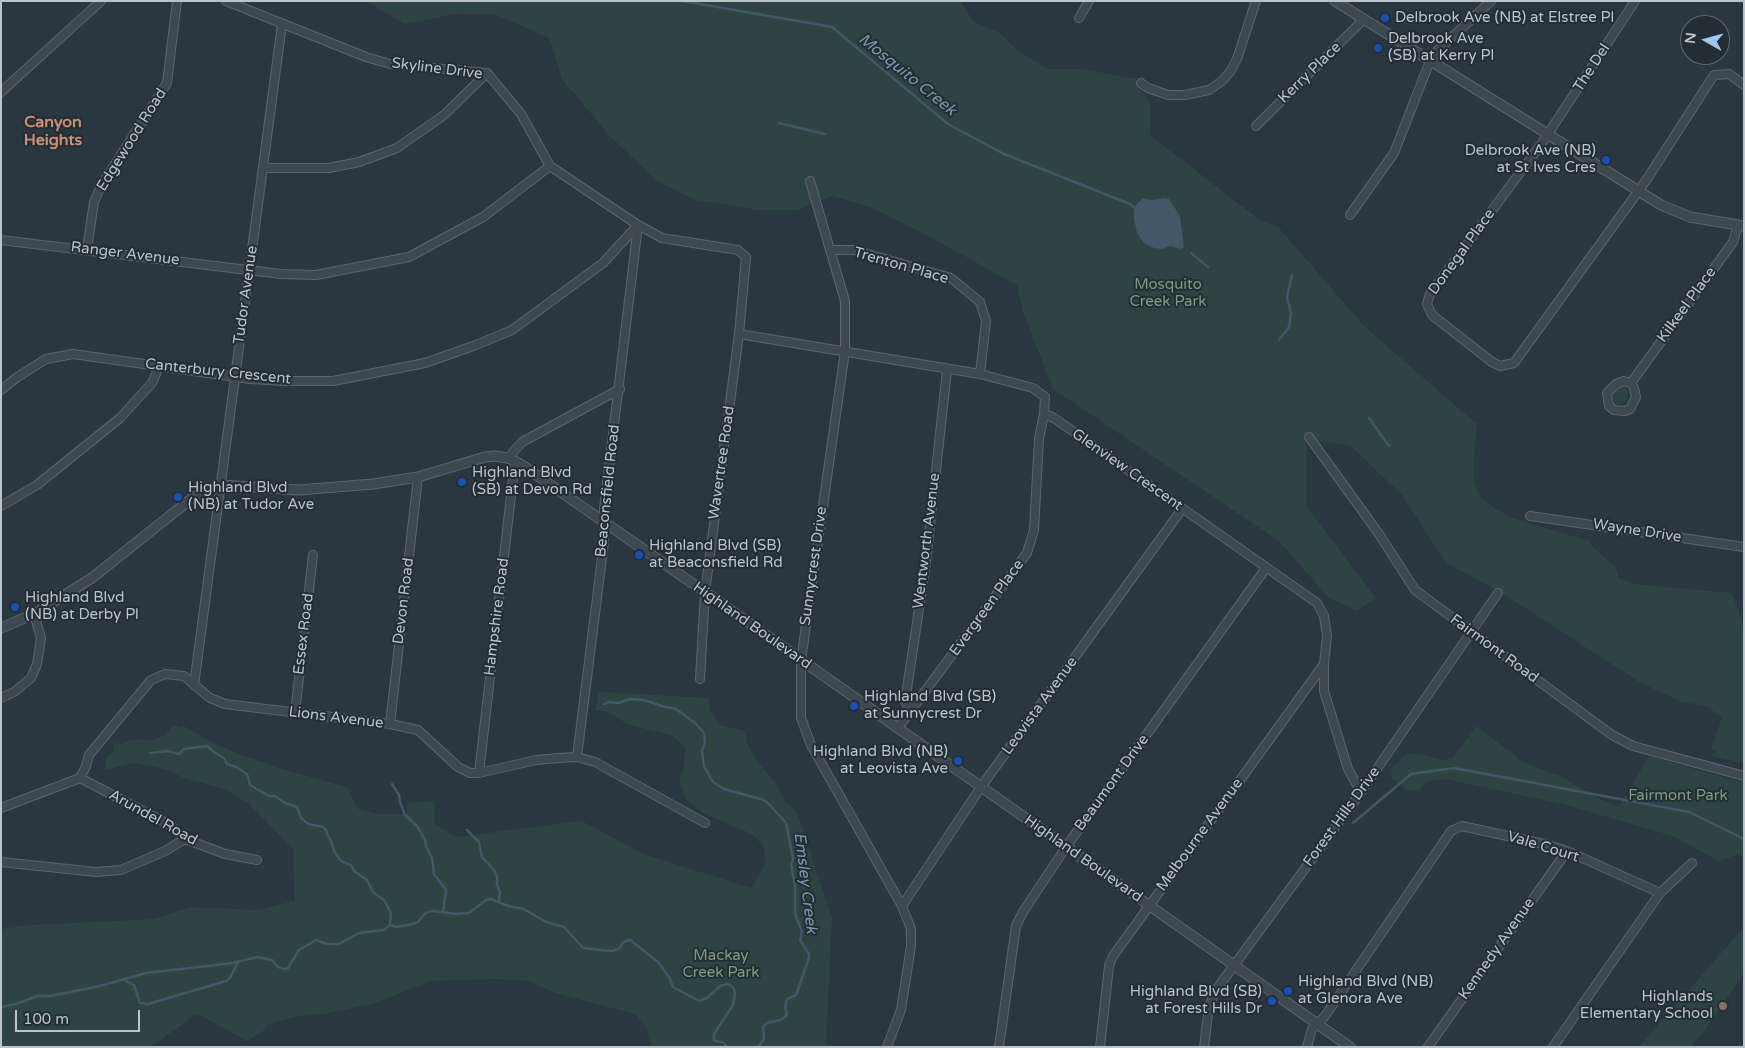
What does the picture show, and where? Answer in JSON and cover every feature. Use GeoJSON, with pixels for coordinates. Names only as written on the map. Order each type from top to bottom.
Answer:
{"type":"FeatureCollection","features":[{"type":"Feature","properties":{"kind":"street"},"geometry":{"type":"LineString","coordinates":[[1,92],[101,1]]}},
{"type":"Feature","properties":{"kind":"street","name":"Edgewood Road"},"geometry":{"type":"LineString","coordinates":[[87,249],[94,202],[101,186],[167,84],[177,1]]}},
{"type":"Feature","properties":{"kind":"street","name":"Skyline Drive"},"geometry":{"type":"LineString","coordinates":[[226,1],[366,57],[390,64],[487,72],[521,114],[550,166],[638,225],[662,238],[738,250]]}},
{"type":"Feature","properties":{"kind":"street"},"geometry":{"type":"LineString","coordinates":[[1079,18],[1089,1]]}},
{"type":"Feature","properties":{"kind":"street"},"geometry":{"type":"LineString","coordinates":[[1141,83],[1148,88],[1168,95],[1185,95],[1209,90],[1222,81],[1230,72],[1237,59],[1256,1]]}},
{"type":"Feature","properties":{"kind":"street"},"geometry":{"type":"LineString","coordinates":[[1335,1],[1638,192],[1676,212],[1710,221],[1741,225]]}},
{"type":"Feature","properties":{"kind":"street"},"geometry":{"type":"LineString","coordinates":[[1350,215],[1394,152],[1430,61],[1436,52],[1491,1]]}},
{"type":"Feature","properties":{"kind":"street","name":"The Del"},"geometry":{"type":"LineString","coordinates":[[1548,134],[1635,1]]}},
{"type":"Feature","properties":{"kind":"street","name":"Kerry Place"},"geometry":{"type":"LineString","coordinates":[[1256,126],[1363,19]]}},
{"type":"Feature","properties":{"kind":"street","name":"Tudor Avenue"},"geometry":{"type":"LineString","coordinates":[[194,685],[282,24]]}},
{"type":"Feature","properties":{"kind":"street"},"geometry":{"type":"LineString","coordinates":[[263,168],[329,168],[359,162],[397,148],[444,115],[487,72]]}},
{"type":"Feature","properties":{"kind":"street"},"geometry":{"type":"LineString","coordinates":[[1638,192],[1714,75],[1729,74],[1744,85]]}},
{"type":"Feature","properties":{"kind":"street","name":"Donegal Place"},"geometry":{"type":"LineString","coordinates":[[1548,134],[1430,294],[1426,304],[1432,315],[1492,362],[1500,366],[1514,364],[1638,192]]}},
{"type":"Feature","properties":{"kind":"street","name":"Ranger Avenue"},"geometry":{"type":"LineString","coordinates":[[1,240],[281,274],[316,275],[409,257],[483,217],[550,166]]}},
{"type":"Feature","properties":{"kind":"street","name":"Sunnycrest Drive"},"geometry":{"type":"LineString","coordinates":[[810,181],[845,301],[845,351],[800,661],[801,718],[811,745],[902,906],[911,929],[911,946],[901,1010],[888,1047]]}},
{"type":"Feature","properties":{"kind":"street","name":"Canterbury Crescent"},"geometry":{"type":"LineString","coordinates":[[1,390],[46,359],[73,354],[159,367],[285,382],[333,381],[425,363],[512,330],[602,263],[638,225]]}},
{"type":"Feature","properties":{"kind":"street","name":"Beaconsfield Road"},"geometry":{"type":"LineString","coordinates":[[577,757],[604,542],[604,509],[620,389],[638,225]]}},
{"type":"Feature","properties":{"kind":"street","name":"Kilkeel Place"},"geometry":{"type":"LineString","coordinates":[[1631,383],[1733,242],[1741,225]]}},
{"type":"Feature","properties":{"kind":"street","name":"Wavertree Road"},"geometry":{"type":"LineString","coordinates":[[700,679],[704,592],[739,334],[746,257],[738,250]]}},
{"type":"Feature","properties":{"kind":"street","name":"Trenton Place"},"geometry":{"type":"LineString","coordinates":[[831,250],[854,250],[951,278],[980,302],[986,321],[980,374]]}},
{"type":"Feature","properties":{"kind":"street"},"geometry":{"type":"LineString","coordinates":[[739,334],[980,374],[1033,388],[1045,397],[1044,414]]}},
{"type":"Feature","properties":{"kind":"street"},"geometry":{"type":"LineString","coordinates":[[1,506],[37,485],[120,418],[152,383],[159,367]]}},
{"type":"Feature","properties":{"kind":"street","name":"Wentworth Avenue"},"geometry":{"type":"LineString","coordinates":[[912,710],[905,702],[926,562],[947,370]]}},
{"type":"Feature","properties":{"kind":"street"},"geometry":{"type":"LineString","coordinates":[[1,628],[34,614],[92,578],[191,499],[210,488],[220,485],[300,490],[372,484],[418,477],[485,457],[495,456],[511,459],[522,442],[620,389]]}},
{"type":"Feature","properties":{"kind":"street","name":"Evergreen Place"},"geometry":{"type":"LineString","coordinates":[[898,728],[1027,553],[1034,530],[1039,439],[1044,414]]}},
{"type":"Feature","properties":{"kind":"street","name":"Glenview Crescent"},"geometry":{"type":"LineString","coordinates":[[1044,414],[1054,418],[1317,603],[1324,616],[1328,636],[1324,664],[1324,691],[1348,769],[1360,792]]}},
{"type":"Feature","properties":{"kind":"street","name":"Fairmont Road"},"geometry":{"type":"LineString","coordinates":[[1309,437],[1379,534],[1415,590],[1612,735],[1633,746],[1744,776]]}},
{"type":"Feature","properties":{"kind":"street","name":"Highland Boulevard"},"geometry":{"type":"LineString","coordinates":[[511,459],[704,592],[1350,1047]]}},
{"type":"Feature","properties":{"kind":"street","name":"Hampshire Road"},"geometry":{"type":"LineString","coordinates":[[479,773],[513,484],[511,459]]}},
{"type":"Feature","properties":{"kind":"street","name":"Devon Road"},"geometry":{"type":"LineString","coordinates":[[390,724],[418,477]]}},
{"type":"Feature","properties":{"kind":"street","name":"Leovista Avenue"},"geometry":{"type":"LineString","coordinates":[[902,906],[981,788],[1182,509]]}},
{"type":"Feature","properties":{"kind":"street","name":"Wayne Drive"},"geometry":{"type":"LineString","coordinates":[[1530,516],[1744,547]]}},
{"type":"Feature","properties":{"kind":"street","name":"Essex Road"},"geometry":{"type":"LineString","coordinates":[[295,713],[313,555]]}},
{"type":"Feature","properties":{"kind":"street","name":"Beaumont Drive"},"geometry":{"type":"LineString","coordinates":[[999,1047],[1016,926],[1023,912],[1066,848],[1266,568]]}},
{"type":"Feature","properties":{"kind":"street","name":"Forest Hills Drive"},"geometry":{"type":"LineString","coordinates":[[1204,1047],[1208,1006],[1216,990],[1360,792],[1498,593]]}},
{"type":"Feature","properties":{"kind":"street"},"geometry":{"type":"LineString","coordinates":[[1,698],[14,692],[30,678],[37,664],[41,638],[34,614]]}},
{"type":"Feature","properties":{"kind":"street","name":"Melbourne Avenue"},"geometry":{"type":"LineString","coordinates":[[1100,1047],[1109,966],[1113,956],[1324,664]]}},
{"type":"Feature","properties":{"kind":"street","name":"Lions Avenue"},"geometry":{"type":"LineString","coordinates":[[80,778],[89,755],[150,680],[165,674],[184,676],[210,698],[225,704],[390,724],[418,730],[458,767],[470,772],[479,773]]}},
{"type":"Feature","properties":{"kind":"street"},"geometry":{"type":"LineString","coordinates":[[479,773],[536,760],[577,757],[595,762],[705,822]]}},
{"type":"Feature","properties":{"kind":"street"},"geometry":{"type":"LineString","coordinates":[[1,808],[80,778]]}},
{"type":"Feature","properties":{"kind":"street","name":"Arundel Road"},"geometry":{"type":"LineString","coordinates":[[80,778],[170,825],[185,839],[225,854],[257,860]]}},
{"type":"Feature","properties":{"kind":"street","name":"Vale Court"},"geometry":{"type":"LineString","coordinates":[[1307,1047],[1310,1032],[1325,1016],[1451,832],[1462,826],[1567,851],[1660,893]]}},
{"type":"Feature","properties":{"kind":"street"},"geometry":{"type":"LineString","coordinates":[[1,862],[96,872],[121,870],[165,851],[185,839]]}},
{"type":"Feature","properties":{"kind":"street","name":"Kennedy Avenue"},"geometry":{"type":"LineString","coordinates":[[1428,1047],[1567,851]]}},
{"type":"Feature","properties":{"kind":"street"},"geometry":{"type":"LineString","coordinates":[[1553,1047],[1660,893],[1692,863]]}},
{"type":"Feature","properties":{"kind":"green space","name":"Mosquito Creek Park"},"geometry":{"type":"Polygon","coordinates":[[[366,1],[960,1],[974,22],[1000,33],[1017,50],[1048,69],[1082,69],[1136,79],[1151,105],[1150,135],[1257,218],[1278,227],[1366,328],[1477,424],[1474,484],[1482,498],[1494,508],[1513,518],[1589,541],[1614,566],[1618,572],[1618,578],[1634,584],[1732,593],[1744,630],[1744,763],[1710,756],[1717,751],[1711,749],[1722,718],[1707,706],[1682,702],[1641,683],[1502,593],[1446,563],[1402,495],[1350,445],[1306,440],[1307,507],[1376,598],[1357,611],[1328,597],[1279,541],[1053,389],[1023,312],[1017,285],[873,208],[832,196],[797,210],[760,210],[695,200],[657,181],[609,135],[562,79],[549,38],[497,15],[456,14],[404,24],[366,1]]]}},
{"type":"Feature","properties":{"kind":"green space"},"geometry":{"type":"Polygon","coordinates":[[[1624,386],[1628,391],[1627,400],[1621,404],[1616,404],[1613,396],[1614,393],[1624,386]]]}},
{"type":"Feature","properties":{"kind":"green space","name":"Mackay Creek Park"},"geometry":{"type":"Polygon","coordinates":[[[599,692],[708,698],[711,713],[720,725],[745,731],[746,741],[756,760],[774,781],[785,801],[797,812],[832,918],[826,1047],[651,1047],[646,1027],[635,1014],[555,993],[529,981],[496,979],[431,981],[373,1004],[325,1014],[299,1016],[268,1024],[266,1029],[247,1041],[202,1016],[195,1015],[151,1047],[1,1047],[1,929],[31,925],[154,919],[191,907],[257,910],[295,901],[293,849],[249,804],[225,789],[184,778],[164,769],[133,763],[105,770],[106,758],[114,752],[114,743],[123,744],[131,739],[154,740],[165,735],[173,725],[179,728],[184,726],[213,743],[278,768],[347,787],[358,809],[378,814],[401,814],[407,813],[407,803],[434,801],[435,824],[456,837],[582,821],[643,854],[751,888],[765,864],[764,847],[752,834],[703,813],[686,799],[679,782],[684,768],[685,747],[673,736],[627,724],[608,712],[595,710],[599,692]]]}},
{"type":"Feature","properties":{"kind":"green space","name":"Fairmont Park"},"geometry":{"type":"Polygon","coordinates":[[[1477,726],[1524,763],[1560,776],[1597,798],[1619,807],[1649,756],[1744,783],[1744,860],[1739,854],[1718,861],[1673,836],[1559,803],[1445,779],[1426,782],[1419,791],[1407,790],[1392,778],[1391,769],[1406,754],[1420,754],[1443,760],[1453,758],[1477,726]]]}},
{"type":"Feature","properties":{"kind":"green space"},"geometry":{"type":"Polygon","coordinates":[[[1744,927],[1744,973],[1706,1029],[1691,1047],[1639,1047],[1744,927]]]}},
{"type":"Feature","properties":{"kind":"water"},"geometry":{"type":"Polygon","coordinates":[[[1143,198],[1152,200],[1169,199],[1180,216],[1184,247],[1181,249],[1170,246],[1162,249],[1154,248],[1144,243],[1137,233],[1134,219],[1134,207],[1143,198]]]}},
{"type":"Feature","properties":{"kind":"waterway","name":"Mosquito Creek"},"geometry":{"type":"LineString","coordinates":[[683,1],[832,27],[948,124],[1004,154],[1130,204],[1135,208]]}},
{"type":"Feature","properties":{"kind":"waterway"},"geometry":{"type":"LineString","coordinates":[[779,123],[825,134]]}},
{"type":"Feature","properties":{"kind":"waterway","name":"Mosquito Creek"},"geometry":{"type":"LineString","coordinates":[[1191,253],[1208,267]]}},
{"type":"Feature","properties":{"kind":"waterway"},"geometry":{"type":"LineString","coordinates":[[1279,340],[1289,327],[1291,313],[1287,297],[1292,275]]}},
{"type":"Feature","properties":{"kind":"waterway"},"geometry":{"type":"LineString","coordinates":[[1369,418],[1389,446]]}},
{"type":"Feature","properties":{"kind":"waterway","name":"Emsley Creek"},"geometry":{"type":"LineString","coordinates":[[604,704],[609,702],[618,703],[630,699],[644,700],[676,709],[695,723],[704,733],[705,743],[702,751],[704,766],[713,782],[724,789],[764,800],[786,823],[793,859],[791,864],[795,886],[795,913],[802,932],[800,940],[809,954],[809,958],[796,995],[787,999],[785,1007],[787,1015],[780,1020],[767,1023],[763,1027],[764,1039],[758,1047]]}},
{"type":"Feature","properties":{"kind":"waterway"},"geometry":{"type":"LineString","coordinates":[[150,753],[167,751],[179,754],[184,749],[207,746],[224,758],[227,764],[247,774],[250,785],[269,796],[275,796],[285,803],[297,807],[301,818],[308,824],[323,827],[326,830],[334,851],[341,861],[351,865],[354,871],[367,880],[373,892],[384,900],[391,913],[390,925]]}},
{"type":"Feature","properties":{"kind":"waterway"},"geometry":{"type":"LineString","coordinates":[[1353,823],[1411,774],[1454,768],[1689,812],[1744,839]]}},
{"type":"Feature","properties":{"kind":"waterway"},"geometry":{"type":"LineString","coordinates":[[392,784],[399,795],[405,815],[417,826],[425,840],[432,858],[434,874],[446,890],[443,912]]}},
{"type":"Feature","properties":{"kind":"waterway"},"geometry":{"type":"LineString","coordinates":[[467,830],[479,842],[482,857],[494,870],[500,892],[499,901]]}},
{"type":"Feature","properties":{"kind":"waterway"},"geometry":{"type":"LineString","coordinates":[[1,1007],[38,996],[50,996],[100,986],[146,973],[233,963],[257,957],[272,960],[278,967],[285,969],[288,968],[299,950],[316,940],[327,944],[339,944],[359,933],[384,930],[390,925],[397,927],[418,922],[425,913],[432,911],[457,914],[469,913],[486,900],[491,899],[508,906],[524,909],[546,922],[564,927],[583,948],[612,951],[619,949],[623,942],[630,940],[658,962],[669,977],[673,987],[699,1001],[707,998],[720,986],[730,985],[734,989],[735,995],[733,1005],[714,1034],[714,1040],[723,1042],[727,1047]]}},
{"type":"Feature","properties":{"kind":"waterway"},"geometry":{"type":"LineString","coordinates":[[124,980],[134,985],[140,1003],[148,1004],[226,981],[230,978],[238,962]]}},
{"type":"Feature","properties":{"kind":"place","name":"Delbrook Ave (NB) at Elstree Pl"},"geometry":{"type":"Point","coordinates":[1385,18]}},
{"type":"Feature","properties":{"kind":"place","name":"Delbrook Ave (SB) at Kerry Pl"},"geometry":{"type":"Point","coordinates":[1378,48]}},
{"type":"Feature","properties":{"kind":"place","name":"Delbrook Ave (NB) at St Ives Cres"},"geometry":{"type":"Point","coordinates":[1606,160]}},
{"type":"Feature","properties":{"kind":"place","name":"Highland Blvd (SB) at Devon Rd"},"geometry":{"type":"Point","coordinates":[462,482]}},
{"type":"Feature","properties":{"kind":"place","name":"Highland Blvd (NB) at Tudor Ave"},"geometry":{"type":"Point","coordinates":[178,497]}},
{"type":"Feature","properties":{"kind":"place","name":"Highland Blvd (SB) at Beaconsfield Rd"},"geometry":{"type":"Point","coordinates":[639,555]}},
{"type":"Feature","properties":{"kind":"place","name":"Highland Blvd (NB) at Derby Pl"},"geometry":{"type":"Point","coordinates":[15,607]}},
{"type":"Feature","properties":{"kind":"place","name":"Highland Blvd (SB) at Sunnycrest Dr"},"geometry":{"type":"Point","coordinates":[854,706]}},
{"type":"Feature","properties":{"kind":"place","name":"Highland Blvd (NB) at Leovista Ave"},"geometry":{"type":"Point","coordinates":[958,761]}},
{"type":"Feature","properties":{"kind":"place","name":"Highland Blvd (NB) at Glenora Ave"},"geometry":{"type":"Point","coordinates":[1288,991]}},
{"type":"Feature","properties":{"kind":"place","name":"Highland Blvd (SB) at Forest Hills Dr"},"geometry":{"type":"Point","coordinates":[1272,1001]}},
{"type":"Feature","properties":{"kind":"place","name":"Highlands Elementary School"},"geometry":{"type":"Point","coordinates":[1723,1006]}},
{"type":"Feature","properties":{"kind":"district","name":"Canyon Heights"},"geometry":{"type":"Point","coordinates":[53,132]}}]}
